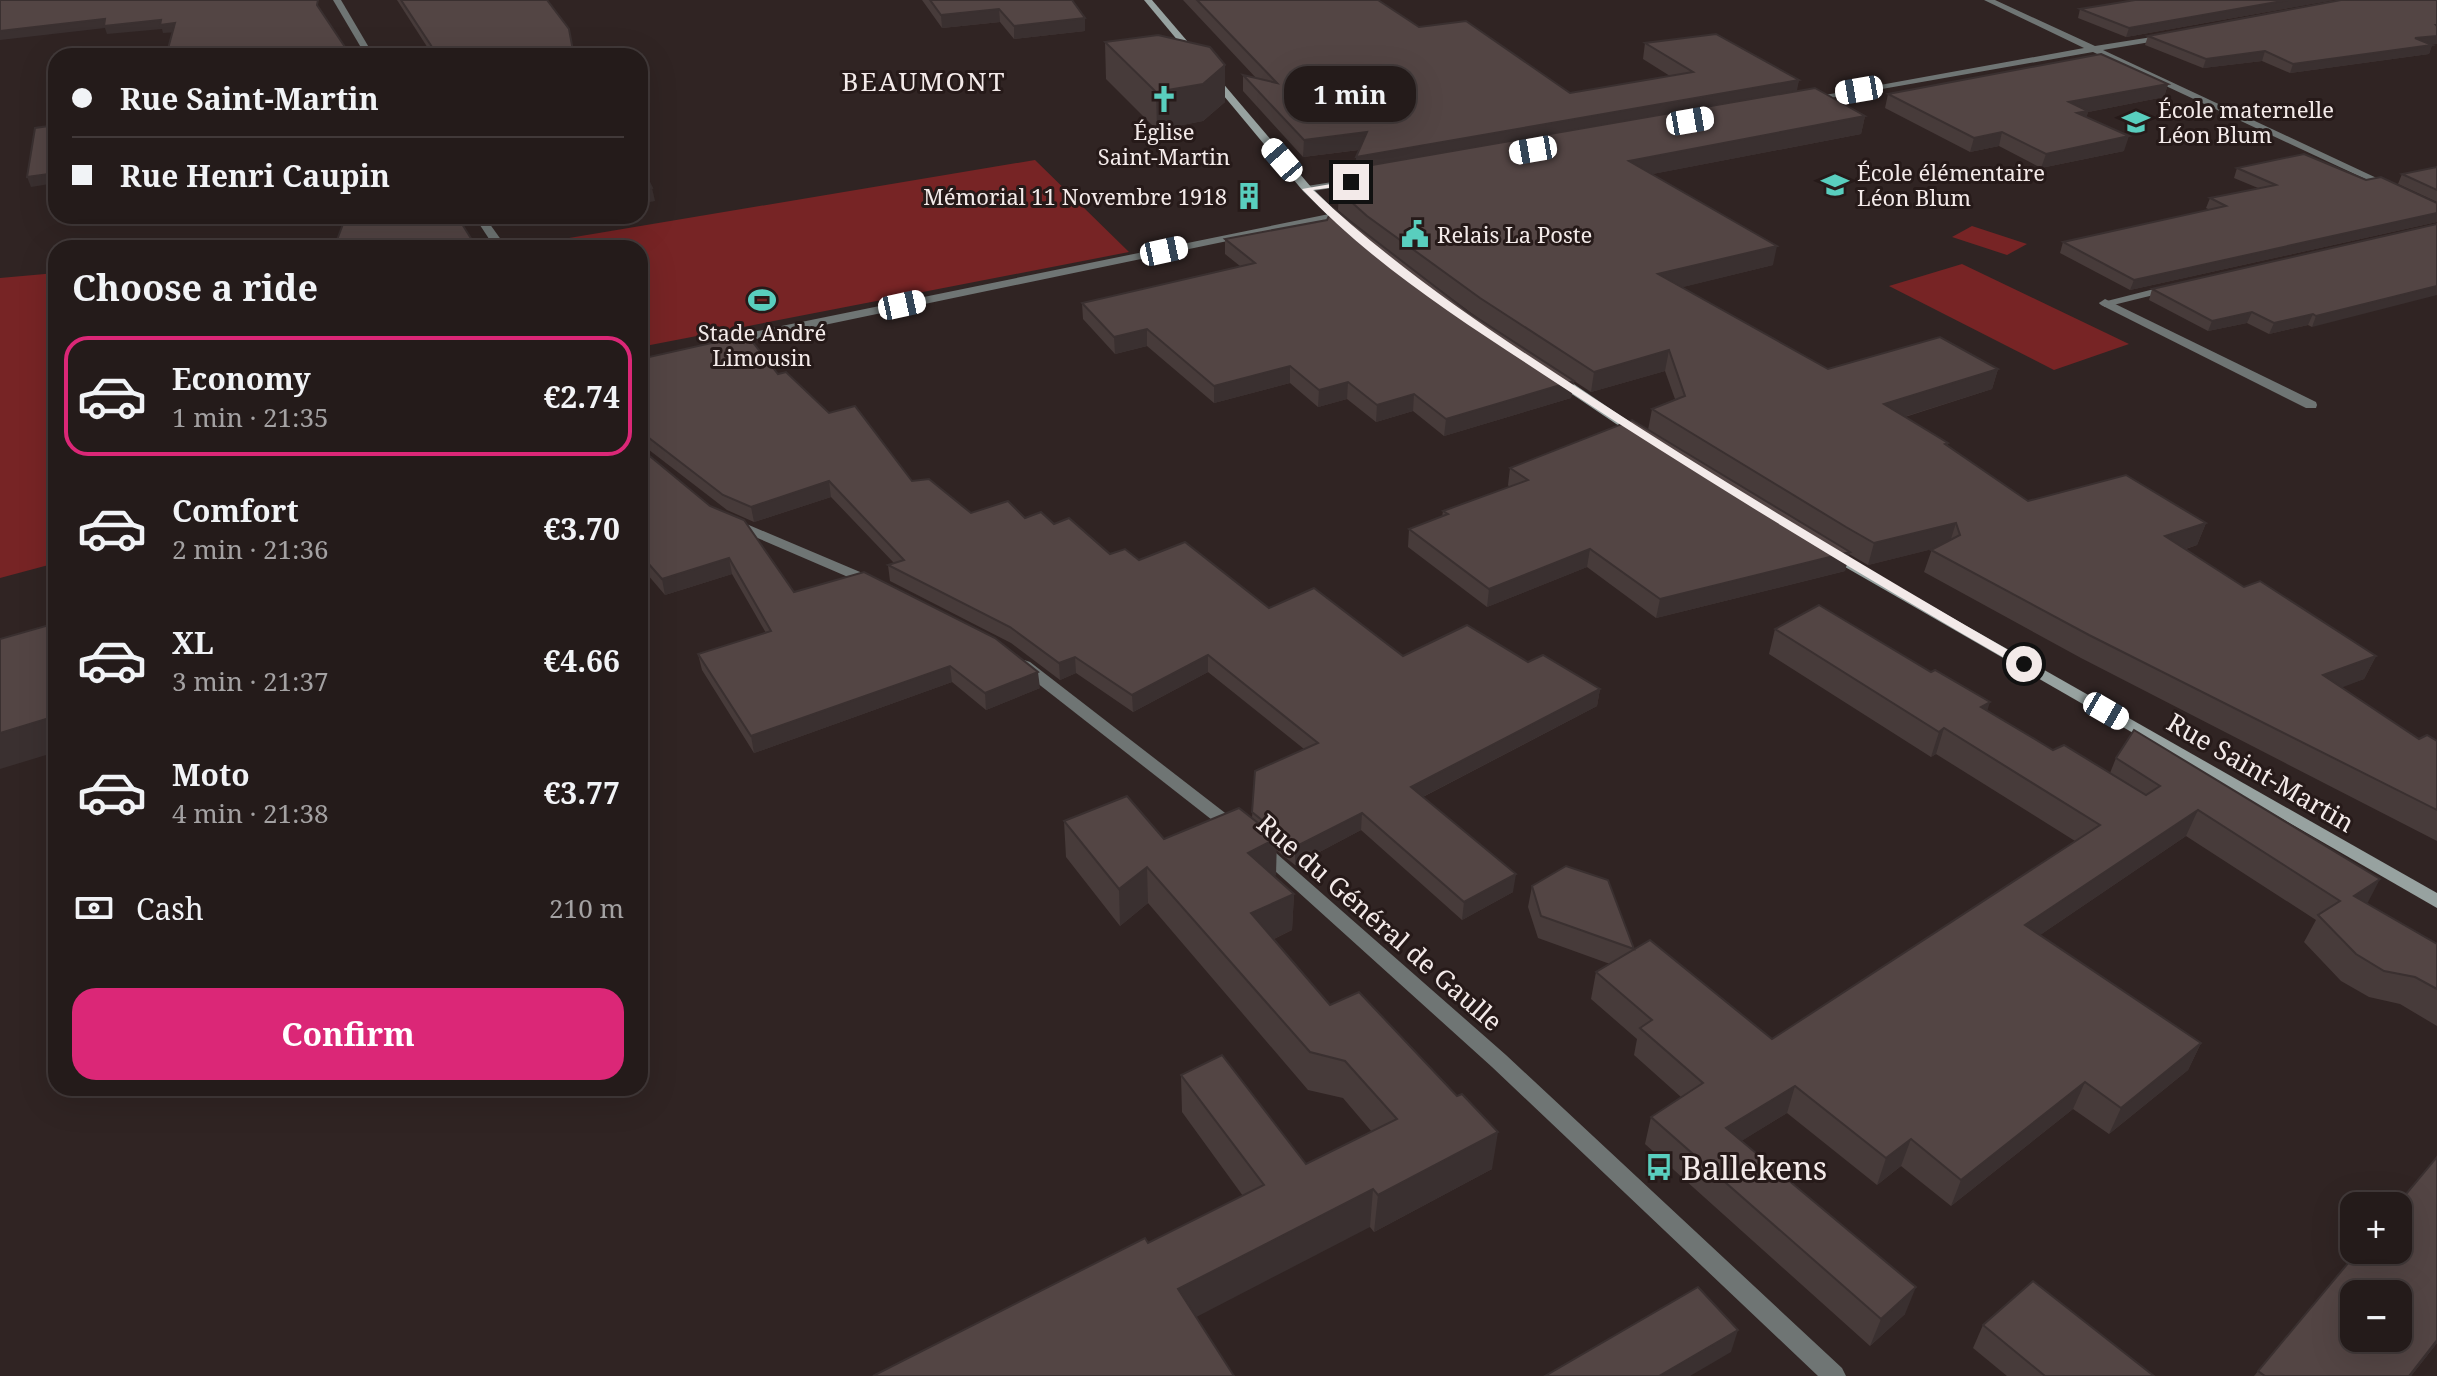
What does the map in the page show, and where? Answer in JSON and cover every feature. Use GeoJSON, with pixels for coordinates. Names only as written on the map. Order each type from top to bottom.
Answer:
{"type":"FeatureCollection","features":[{"type":"Feature","properties":{"kind":"main road"},"geometry":{"type":"LineString","coordinates":[[1148,0],[1307,189],[1360,239]]}},
{"type":"Feature","properties":{"kind":"main road"},"geometry":{"type":"LineString","coordinates":[[1537,366],[1653,443]]}},
{"type":"Feature","properties":{"kind":"main road","name":"Rue Saint-Martin"},"geometry":{"type":"LineString","coordinates":[[1822,547],[2437,901]]}},
{"type":"Feature","properties":{"kind":"street"},"geometry":{"type":"LineString","coordinates":[[337,0],[365,48]]}},
{"type":"Feature","properties":{"kind":"street"},"geometry":{"type":"LineString","coordinates":[[1988,0],[2403,193]]}},
{"type":"Feature","properties":{"kind":"street"},"geometry":{"type":"LineString","coordinates":[[1799,101],[2184,33]]}},
{"type":"Feature","properties":{"kind":"street"},"geometry":{"type":"LineString","coordinates":[[1307,189],[1377,178]]}},
{"type":"Feature","properties":{"kind":"street"},"geometry":{"type":"LineString","coordinates":[[718,343],[1334,216]]}},
{"type":"Feature","properties":{"kind":"street"},"geometry":{"type":"LineString","coordinates":[[2180,286],[2105,303],[2311,405]]}},
{"type":"Feature","properties":{"kind":"street"},"geometry":{"type":"LineString","coordinates":[[720,516],[890,590]]}},
{"type":"Feature","properties":{"kind":"street","name":"Rue du Général de Gaulle"},"geometry":{"type":"LineString","coordinates":[[1004,649],[1272,858],[1499,1061],[1834,1376]]}},
{"type":"Feature","properties":{"kind":"shaded area","name":"Stade André Limousin"},"geometry":{"type":"Polygon","coordinates":[[[1035,160],[1129,252],[648,345],[648,240],[569,238],[1035,160]]]}},
{"type":"Feature","properties":{"kind":"shaded area"},"geometry":{"type":"Polygon","coordinates":[[[1972,226],[2027,244],[2007,255],[1952,237],[1972,226]]]}},
{"type":"Feature","properties":{"kind":"shaded area"},"geometry":{"type":"Polygon","coordinates":[[[1962,264],[2129,344],[2054,370],[1889,286],[1962,264]]]}},
{"type":"Feature","properties":{"kind":"shaded area"},"geometry":{"type":"Polygon","coordinates":[[[48,274],[48,565],[0,578],[0,278],[48,274]]]}},
{"type":"Feature","properties":{"kind":"building"},"geometry":{"type":"Polygon","coordinates":[[[0,0],[318,0],[317,5],[346,48],[168,48],[175,23],[160,25],[161,20],[104,26],[105,19],[0,31],[0,0]]]}},
{"type":"Feature","properties":{"kind":"building"},"geometry":{"type":"Polygon","coordinates":[[[401,0],[547,0],[569,29],[573,48],[433,48],[401,0]]]}},
{"type":"Feature","properties":{"kind":"building"},"geometry":{"type":"Polygon","coordinates":[[[930,0],[1072,0],[1085,18],[1014,26],[999,9],[941,15],[930,0]]]}},
{"type":"Feature","properties":{"kind":"building"},"geometry":{"type":"Polygon","coordinates":[[[1197,0],[1378,0],[1419,27],[1466,21],[1570,93],[1693,72],[1645,43],[1716,34],[1799,80],[1356,157],[1367,132],[1304,140],[1243,75],[1277,83],[1197,0]]]}},
{"type":"Feature","properties":{"kind":"building"},"geometry":{"type":"Polygon","coordinates":[[[2135,0],[2288,0],[2129,28],[2080,9],[2135,0]]]}},
{"type":"Feature","properties":{"kind":"building"},"geometry":{"type":"Polygon","coordinates":[[[2341,0],[2437,0],[2437,36],[2415,38],[2432,45],[2293,64],[2265,51],[2206,59],[2148,36],[2341,0]]]}},
{"type":"Feature","properties":{"kind":"building"},"geometry":{"type":"Polygon","coordinates":[[[1158,35],[1210,47],[1225,65],[1203,84],[1156,92],[1105,42],[1158,35]]]}},
{"type":"Feature","properties":{"kind":"building"},"geometry":{"type":"Polygon","coordinates":[[[2101,54],[2168,84],[2069,102],[2088,111],[2077,113],[2129,136],[2046,154],[2002,132],[1974,138],[1888,94],[2101,54]]]}},
{"type":"Feature","properties":{"kind":"building"},"geometry":{"type":"Polygon","coordinates":[[[1815,88],[1865,116],[1629,161],[1777,246],[1658,274],[1828,369],[1940,337],[1998,369],[1884,404],[1948,443],[1945,444],[2028,501],[2126,475],[2206,523],[2165,536],[2244,587],[2260,581],[2376,656],[2323,675],[2419,739],[2427,735],[2437,741],[2437,810],[2089,635],[1931,550],[1960,535],[1956,523],[1874,543],[1652,409],[1685,396],[1669,350],[1594,372],[1480,298],[1367,216],[1339,191],[1349,169],[1815,88]]]}},
{"type":"Feature","properties":{"kind":"building"},"geometry":{"type":"Polygon","coordinates":[[[48,126],[48,174],[27,177],[35,128],[48,126]]]}},
{"type":"Feature","properties":{"kind":"building"},"geometry":{"type":"Polygon","coordinates":[[[2304,154],[2366,180],[2381,177],[2437,203],[2437,213],[2134,280],[2063,242],[2226,206],[2210,198],[2276,185],[2237,168],[2304,154]]]}},
{"type":"Feature","properties":{"kind":"building"},"geometry":{"type":"Polygon","coordinates":[[[2437,167],[2437,190],[2402,174],[2437,167]]]}},
{"type":"Feature","properties":{"kind":"building"},"geometry":{"type":"Polygon","coordinates":[[[1333,208],[1468,312],[1574,381],[1446,419],[1414,394],[1377,405],[1348,382],[1319,390],[1290,366],[1214,386],[1147,329],[1114,337],[1082,303],[1255,263],[1225,239],[1327,220],[1333,208]]]}},
{"type":"Feature","properties":{"kind":"building"},"geometry":{"type":"Polygon","coordinates":[[[343,224],[462,224],[472,240],[337,240],[343,224]]]}},
{"type":"Feature","properties":{"kind":"building"},"geometry":{"type":"Polygon","coordinates":[[[2437,224],[2437,286],[2316,316],[2313,314],[2274,323],[2252,312],[2212,321],[2152,289],[2437,224]]]}},
{"type":"Feature","properties":{"kind":"building"},"geometry":{"type":"Polygon","coordinates":[[[747,335],[778,374],[786,372],[829,413],[855,406],[912,481],[929,479],[971,513],[1008,501],[1025,518],[1041,512],[1054,524],[1069,518],[1110,554],[1125,549],[1139,560],[1185,542],[1269,608],[1314,588],[1403,656],[1467,625],[1528,662],[1543,655],[1600,689],[1411,787],[1516,874],[1464,902],[1362,813],[1295,847],[1252,812],[1255,771],[1318,743],[1208,655],[1132,695],[1075,657],[1059,663],[1010,627],[888,565],[904,560],[829,481],[751,507],[723,495],[648,437],[648,357],[747,335]]]}},
{"type":"Feature","properties":{"kind":"building"},"geometry":{"type":"Polygon","coordinates":[[[1632,420],[1850,552],[1660,599],[1590,549],[1489,589],[1409,529],[1448,514],[1443,511],[1528,480],[1510,468],[1632,420]]]}},
{"type":"Feature","properties":{"kind":"building"},"geometry":{"type":"Polygon","coordinates":[[[648,455],[710,506],[744,520],[794,592],[864,572],[995,638],[1038,672],[985,693],[950,666],[751,736],[698,654],[771,631],[729,558],[662,579],[648,563],[648,455]]]}},
{"type":"Feature","properties":{"kind":"building"},"geometry":{"type":"Polygon","coordinates":[[[1819,605],[1931,672],[1935,670],[1990,702],[1981,707],[2053,750],[2064,745],[2146,795],[2160,786],[2116,758],[2134,730],[2380,879],[2354,896],[2437,944],[2437,989],[2415,977],[2384,971],[2356,954],[2318,915],[2340,901],[2198,810],[2025,925],[2201,1043],[2121,1108],[2085,1082],[1961,1180],[1911,1139],[1886,1158],[1795,1086],[1726,1128],[1916,1287],[1881,1319],[1651,1117],[1703,1083],[1640,1028],[1652,1020],[1596,972],[1650,940],[1772,1039],[2100,825],[1944,728],[1939,732],[1775,629],[1819,605]]]}},
{"type":"Feature","properties":{"kind":"building"},"geometry":{"type":"Polygon","coordinates":[[[48,625],[48,718],[0,733],[0,639],[48,625]]]}},
{"type":"Feature","properties":{"kind":"building"},"geometry":{"type":"Polygon","coordinates":[[[1127,796],[1164,839],[1239,808],[1277,838],[1248,853],[1294,894],[1251,913],[1330,1005],[1359,992],[1457,1096],[1462,1094],[1498,1132],[1378,1195],[1373,1189],[1178,1289],[1234,1376],[873,1376],[1145,1238],[1148,1243],[1264,1185],[1181,1075],[1222,1055],[1306,1164],[1397,1119],[1345,1061],[1310,1052],[1147,867],[1119,889],[1064,821],[1127,796]]]}},
{"type":"Feature","properties":{"kind":"building"},"geometry":{"type":"Polygon","coordinates":[[[1566,866],[1608,880],[1634,949],[1541,916],[1532,886],[1566,866]]]}},
{"type":"Feature","properties":{"kind":"building"},"geometry":{"type":"Polygon","coordinates":[[[2437,1157],[2437,1340],[2409,1376],[2265,1376],[2258,1371],[2347,1264],[2412,1264],[2412,1192],[2408,1192],[2437,1157]]]}},
{"type":"Feature","properties":{"kind":"building"},"geometry":{"type":"Polygon","coordinates":[[[2033,1281],[2154,1376],[2045,1376],[1983,1325],[2033,1281]]]}},
{"type":"Feature","properties":{"kind":"building"},"geometry":{"type":"Polygon","coordinates":[[[1698,1287],[1738,1330],[1659,1376],[1545,1376],[1698,1287]]]}},
{"type":"Feature","properties":{"kind":"place","name":"Église Saint-Martin"},"geometry":{"type":"Point","coordinates":[1164,99]}},
{"type":"Feature","properties":{"kind":"place","name":"École maternelle Léon Blum"},"geometry":{"type":"Point","coordinates":[2136,122]}},
{"type":"Feature","properties":{"kind":"place","name":"École élémentaire Léon Blum"},"geometry":{"type":"Point","coordinates":[1835,185]}},
{"type":"Feature","properties":{"kind":"place","name":"Mémorial 11 Novembre 1918"},"geometry":{"type":"Point","coordinates":[1249,196]}},
{"type":"Feature","properties":{"kind":"place","name":"Relais La Poste"},"geometry":{"type":"Point","coordinates":[1415,234]}},
{"type":"Feature","properties":{"kind":"place","name":"Stade André Limousin"},"geometry":{"type":"Point","coordinates":[762,300]}},
{"type":"Feature","properties":{"kind":"place","name":"Ballekens"},"geometry":{"type":"Point","coordinates":[1659,1167]}},
{"type":"Feature","properties":{"kind":"district","name":"BEAUMONT"},"geometry":{"type":"Point","coordinates":[924,81]}},
{"type":"Feature","properties":{"kind":"route"},"geometry":{"type":"LineString","coordinates":[[1351,182],[1307,189],[1360,239],[1411,279],[1653,443],[1834,555],[2024,664]]}}]}
